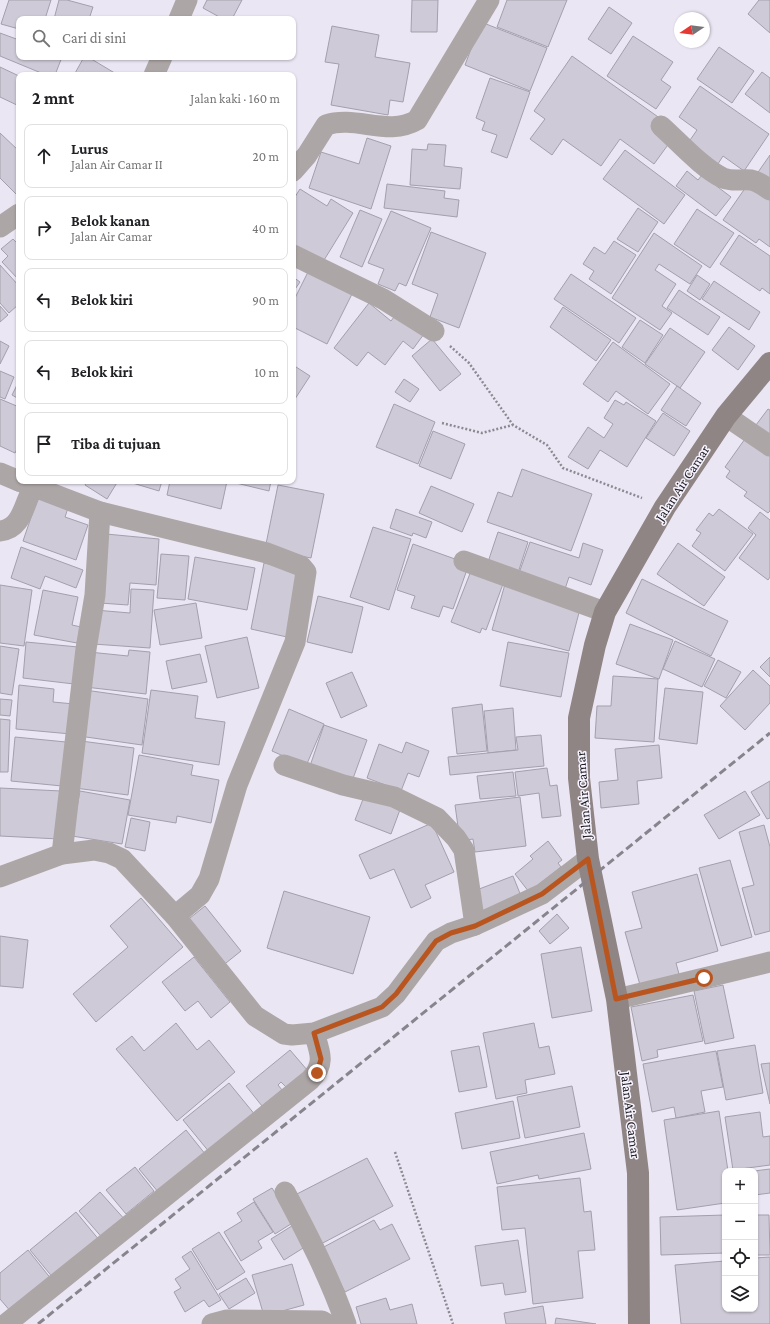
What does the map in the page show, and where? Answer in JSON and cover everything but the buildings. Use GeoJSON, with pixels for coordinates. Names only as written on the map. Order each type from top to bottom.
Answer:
{"type":"FeatureCollection","features":[{"type":"Feature","properties":{"kind":"main road","name":"Jalan Air Camar"},"geometry":{"type":"LineString","coordinates":[[639,1324],[638,1173],[616,999],[588,859],[579,778],[580,718],[595,645],[605,612],[665,507],[726,416],[770,363]]}},
{"type":"Feature","properties":{"kind":"street"},"geometry":{"type":"LineString","coordinates":[[180,16],[187,0]]}},
{"type":"Feature","properties":{"kind":"street"},"geometry":{"type":"LineString","coordinates":[[296,168],[307,155],[326,125],[338,121],[390,128],[407,126],[417,120],[489,0]]}},
{"type":"Feature","properties":{"kind":"street"},"geometry":{"type":"LineString","coordinates":[[155,72],[161,60]]}},
{"type":"Feature","properties":{"kind":"street"},"geometry":{"type":"LineString","coordinates":[[661,126],[704,165],[723,178],[737,181],[750,180],[760,183],[770,190]]}},
{"type":"Feature","properties":{"kind":"street"},"geometry":{"type":"LineString","coordinates":[[0,227],[16,216]]}},
{"type":"Feature","properties":{"kind":"street"},"geometry":{"type":"LineString","coordinates":[[296,256],[383,299],[434,331]]}},
{"type":"Feature","properties":{"kind":"street"},"geometry":{"type":"LineString","coordinates":[[726,416],[770,446]]}},
{"type":"Feature","properties":{"kind":"street"},"geometry":{"type":"LineString","coordinates":[[0,473],[16,478]]}},
{"type":"Feature","properties":{"kind":"street"},"geometry":{"type":"LineString","coordinates":[[0,531],[9,529],[15,524],[24,510],[27,484]]}},
{"type":"Feature","properties":{"kind":"street"},"geometry":{"type":"LineString","coordinates":[[32,484],[100,512],[267,554],[301,566],[306,572],[295,642],[237,785],[209,879],[200,895],[175,916]]}},
{"type":"Feature","properties":{"kind":"street"},"geometry":{"type":"LineString","coordinates":[[62,854],[86,649],[95,595],[100,512]]}},
{"type":"Feature","properties":{"kind":"street"},"geometry":{"type":"LineString","coordinates":[[464,561],[605,612]]}},
{"type":"Feature","properties":{"kind":"street"},"geometry":{"type":"LineString","coordinates":[[284,764],[343,785],[394,797],[437,818],[456,838],[464,850],[475,926]]}},
{"type":"Feature","properties":{"kind":"street"},"geometry":{"type":"LineString","coordinates":[[0,877],[62,854],[94,850],[109,853],[122,859],[175,916],[255,1016],[284,1034],[314,1033],[382,1007],[396,994],[436,941],[451,933],[475,926],[542,894],[588,859]]}},
{"type":"Feature","properties":{"kind":"street"},"geometry":{"type":"LineString","coordinates":[[616,999],[770,962]]}},
{"type":"Feature","properties":{"kind":"street"},"geometry":{"type":"LineString","coordinates":[[6,1324],[314,1076],[317,1073],[321,1059],[314,1033]]}},
{"type":"Feature","properties":{"kind":"street"},"geometry":{"type":"LineString","coordinates":[[285,1192],[336,1293],[346,1324]]}},
{"type":"Feature","properties":{"kind":"street"},"geometry":{"type":"LineString","coordinates":[[212,1324],[227,1320],[322,1322],[327,1324]]}},
{"type":"Feature","properties":{"kind":"path"},"geometry":{"type":"LineString","coordinates":[[434,331],[469,363],[513,426],[547,445],[563,468],[665,507]]}},
{"type":"Feature","properties":{"kind":"path"},"geometry":{"type":"LineString","coordinates":[[442,423],[482,434],[513,426]]}},
{"type":"Feature","properties":{"kind":"path"},"geometry":{"type":"LineString","coordinates":[[395,1152],[453,1324]]}},
{"type":"Feature","properties":{"kind":"railway"},"geometry":{"type":"LineString","coordinates":[[38,1324],[770,733]]}},
{"type":"Feature","properties":{"kind":"route"},"geometry":{"type":"LineString","coordinates":[[317,1073],[321,1059],[314,1033],[382,1007],[396,994],[413,974],[436,941],[451,933],[475,926],[542,894],[588,859],[616,999],[704,978]]}}]}
